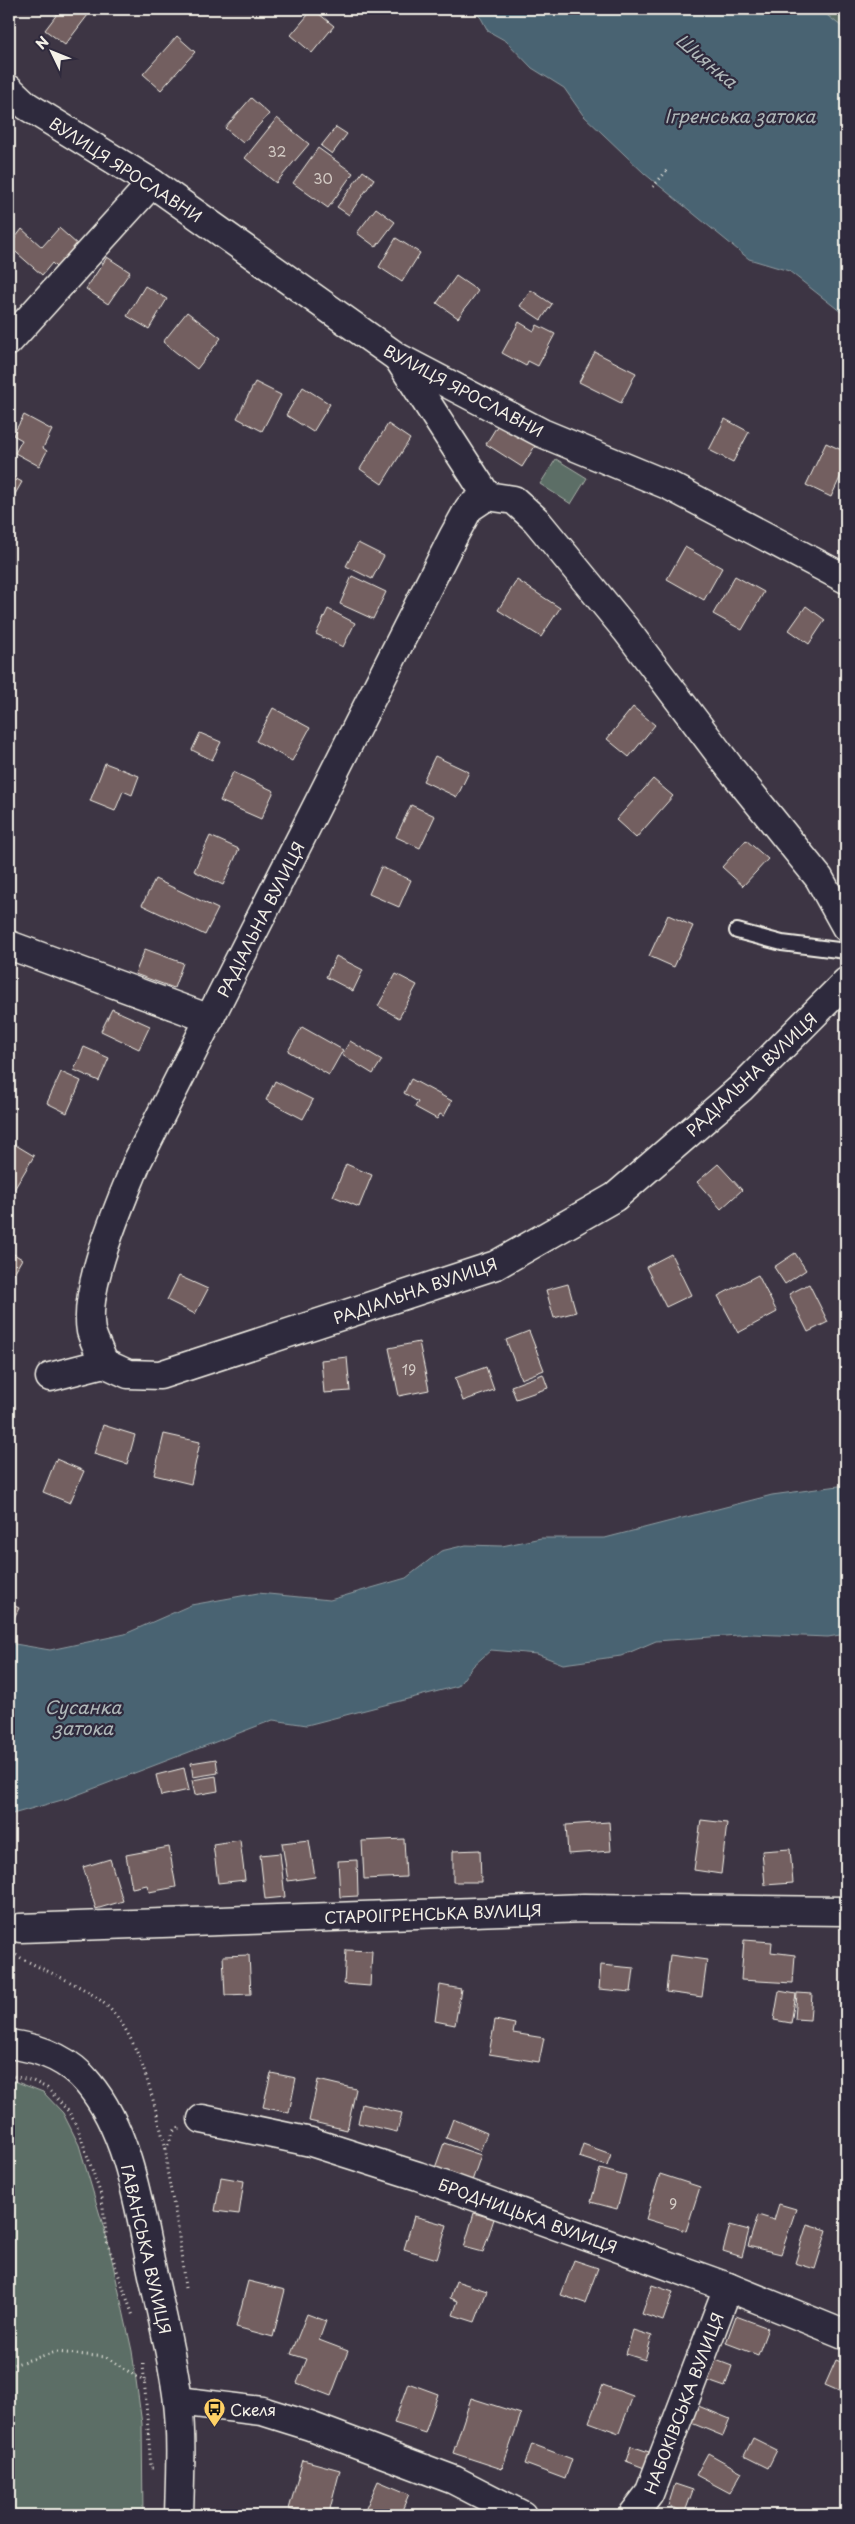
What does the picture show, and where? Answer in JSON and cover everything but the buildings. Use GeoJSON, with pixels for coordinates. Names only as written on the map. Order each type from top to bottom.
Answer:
{"type":"FeatureCollection","features":[{"type":"Feature","properties":{"kind":"street","name":"ВУЛИЦЯ ЯРОСЛАВНИ"},"geometry":{"type":"LineString","coordinates":[[9,89],[27,106],[152,183],[397,357],[542,433],[670,486],[846,579]]}},
{"type":"Feature","properties":{"kind":"street"},"geometry":{"type":"LineString","coordinates":[[9,341],[152,183]]}},
{"type":"Feature","properties":{"kind":"street"},"geometry":{"type":"LineString","coordinates":[[397,357],[487,496],[514,500],[536,520],[627,631],[731,769],[819,878],[846,927]]}},
{"type":"Feature","properties":{"kind":"street","name":"РАДІАЛЬНА ВУЛИЦЯ"},"geometry":{"type":"LineString","coordinates":[[487,496],[469,508],[453,537],[137,1162],[109,1231],[90,1302],[92,1331],[104,1363],[128,1374],[160,1375],[496,1265],[615,1197],[741,1088],[846,982]]}},
{"type":"Feature","properties":{"kind":"street"},"geometry":{"type":"LineString","coordinates":[[9,945],[210,1019]]}},
{"type":"Feature","properties":{"kind":"street"},"geometry":{"type":"LineString","coordinates":[[50,1377],[104,1363]]}},
{"type":"Feature","properties":{"kind":"street","name":"СТАРОІГРЕНСЬКА ВУЛИЦЯ"},"geometry":{"type":"LineString","coordinates":[[14,1939],[584,1908],[846,1911]]}},
{"type":"Feature","properties":{"kind":"street","name":"ГАВАНСЬКА ВУЛИЦЯ"},"geometry":{"type":"LineString","coordinates":[[9,2044],[43,2051],[72,2066],[100,2098],[126,2157],[178,2401],[179,2515]]}},
{"type":"Feature","properties":{"kind":"street","name":"БРОДНИЦЬКА ВУЛИЦЯ"},"geometry":{"type":"LineString","coordinates":[[202,2118],[311,2142],[428,2180],[728,2287],[846,2335]]}},
{"type":"Feature","properties":{"kind":"street","name":"НАБОКІВСЬКА ВУЛИЦЯ"},"geometry":{"type":"LineString","coordinates":[[633,2515],[649,2494],[728,2287]]}},
{"type":"Feature","properties":{"kind":"street"},"geometry":{"type":"LineString","coordinates":[[178,2401],[262,2411],[310,2426],[454,2480],[522,2515]]}},
{"type":"Feature","properties":{"kind":"lane"},"geometry":{"type":"LineString","coordinates":[[737,931],[782,943],[846,951]]}},
{"type":"Feature","properties":{"kind":"path"},"geometry":{"type":"LineString","coordinates":[[654,187],[668,169]]}},
{"type":"Feature","properties":{"kind":"path"},"geometry":{"type":"LineString","coordinates":[[14,1939],[43,1971],[66,1979],[101,2001],[122,2020],[146,2079],[166,2149],[167,2170],[185,2289],[183,2298]]}},
{"type":"Feature","properties":{"kind":"path"},"geometry":{"type":"LineString","coordinates":[[9,2075],[33,2080],[47,2088],[69,2112],[78,2128],[102,2198],[107,2242],[135,2320]]}},
{"type":"Feature","properties":{"kind":"path"},"geometry":{"type":"LineString","coordinates":[[166,2149],[174,2131],[186,2122],[202,2118]]}},
{"type":"Feature","properties":{"kind":"path"},"geometry":{"type":"LineString","coordinates":[[9,2366],[56,2352],[106,2357],[145,2382]]}},
{"type":"Feature","properties":{"kind":"path"},"geometry":{"type":"LineString","coordinates":[[142,2356],[151,2468],[180,2469]]}},
{"type":"Feature","properties":{"kind":"green space"},"geometry":{"type":"Polygon","coordinates":[[[819,9],[846,9],[846,30],[819,9]]]}},
{"type":"Feature","properties":{"kind":"green space"},"geometry":{"type":"Polygon","coordinates":[[[556,459],[587,478],[571,504],[540,484],[556,459]]]}},
{"type":"Feature","properties":{"kind":"green space"},"geometry":{"type":"Polygon","coordinates":[[[9,2079],[43,2092],[63,2113],[79,2145],[108,2242],[132,2351],[142,2424],[143,2515],[9,2515],[9,2079]]]}},
{"type":"Feature","properties":{"kind":"water","name":"Ігренська затока"},"geometry":{"type":"Polygon","coordinates":[[[472,9],[819,9],[846,30],[846,316],[789,271],[749,259],[645,174],[583,115],[564,88],[532,68],[506,41],[488,31],[481,18],[472,9]]]}},
{"type":"Feature","properties":{"kind":"water","name":"Сусанка затока"},"geometry":{"type":"Polygon","coordinates":[[[846,1485],[846,1634],[828,1637],[752,1634],[656,1641],[621,1656],[563,1664],[537,1654],[491,1650],[473,1666],[458,1686],[307,1725],[273,1720],[69,1798],[9,1815],[9,1643],[50,1650],[125,1634],[191,1605],[258,1593],[330,1600],[406,1578],[441,1551],[466,1545],[502,1546],[541,1538],[605,1538],[772,1495],[846,1485]]]}},
{"type":"Feature","properties":{"kind":"place","name":"Скеля"},"geometry":{"type":"Point","coordinates":[214,2428]}},
{"type":"Feature","properties":{"kind":"water label","name":"Шиянка"},"geometry":{"type":"Point","coordinates":[707,60]}}]}
